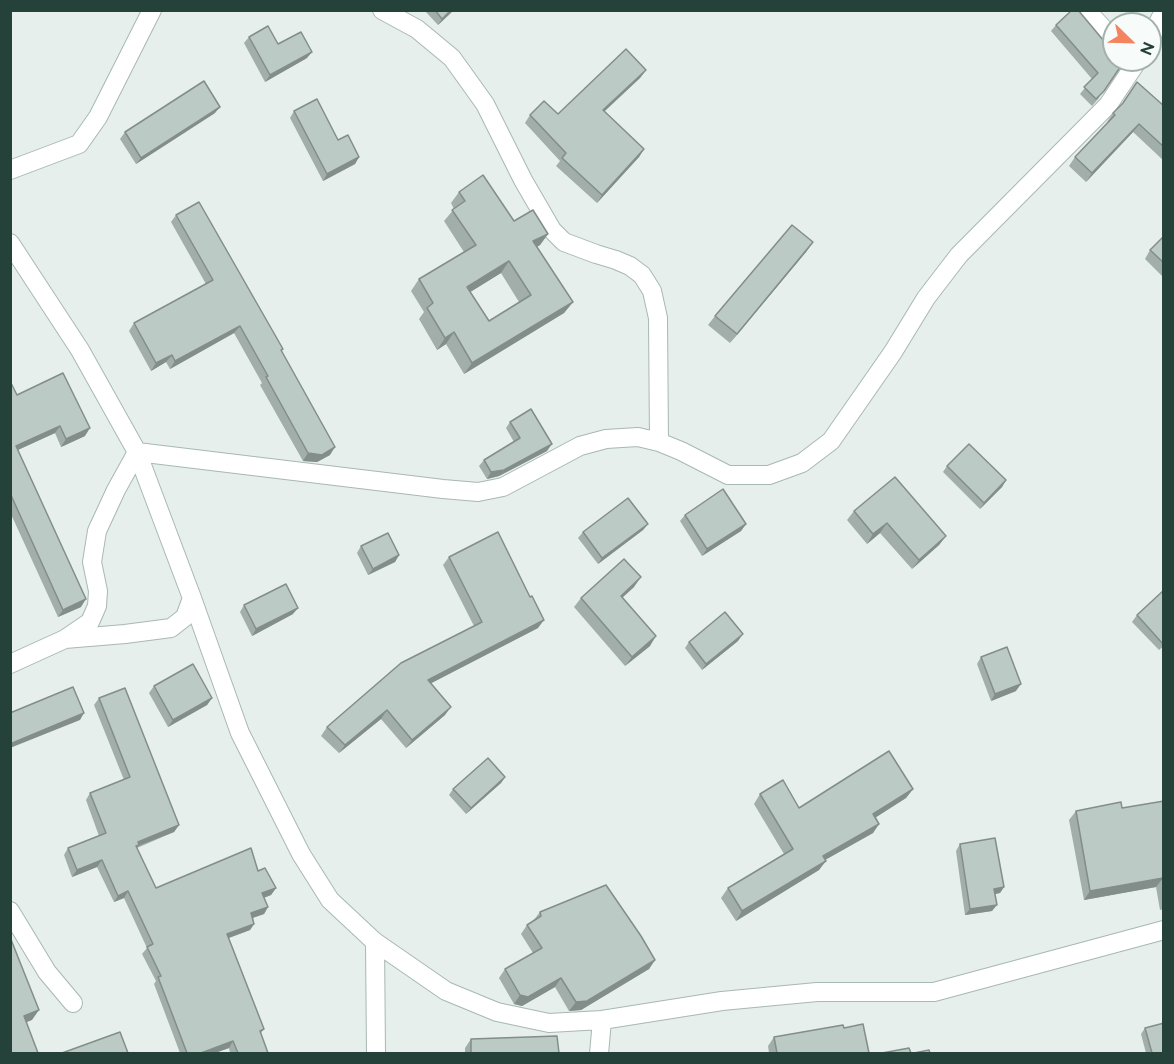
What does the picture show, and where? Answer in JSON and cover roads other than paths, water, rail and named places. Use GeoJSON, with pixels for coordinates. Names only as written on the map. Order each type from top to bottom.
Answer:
{"type":"FeatureCollection","features":[{"type":"Feature","properties":{"kind":"street"},"geometry":{"type":"LineString","coordinates":[[10,170],[79,144],[98,117],[152,10]]}},
{"type":"Feature","properties":{"kind":"street"},"geometry":{"type":"LineString","coordinates":[[382,10],[417,29],[452,58],[485,104],[523,180],[552,230],[564,242],[616,260],[642,275],[651,291],[658,318],[659,442]]}},
{"type":"Feature","properties":{"kind":"street"},"geometry":{"type":"LineString","coordinates":[[1086,10],[1102,27]]}},
{"type":"Feature","properties":{"kind":"street"},"geometry":{"type":"LineString","coordinates":[[136,452],[478,492],[503,487],[580,446],[606,439],[638,437],[659,442],[728,474],[769,475],[802,464],[831,441],[893,352],[926,298],[959,255],[1108,105],[1128,72]]}},
{"type":"Feature","properties":{"kind":"street"},"geometry":{"type":"LineString","coordinates":[[10,243],[80,350],[136,452],[192,598],[240,733],[301,854],[330,900],[375,942],[446,991],[497,1012],[549,1023],[602,1020],[722,1001],[817,992],[934,992],[1164,930]]}},
{"type":"Feature","properties":{"kind":"street"},"geometry":{"type":"LineString","coordinates":[[10,664],[65,639],[90,622],[97,606],[98,591],[92,562],[97,531],[136,452]]}},
{"type":"Feature","properties":{"kind":"street"},"geometry":{"type":"LineString","coordinates":[[65,639],[171,628],[185,617],[192,598]]}},
{"type":"Feature","properties":{"kind":"street"},"geometry":{"type":"LineString","coordinates":[[10,911],[47,972],[73,1003]]}},
{"type":"Feature","properties":{"kind":"street"},"geometry":{"type":"LineString","coordinates":[[375,942],[376,1053]]}},
{"type":"Feature","properties":{"kind":"street"},"geometry":{"type":"LineString","coordinates":[[599,1053],[602,1020]]}}]}
